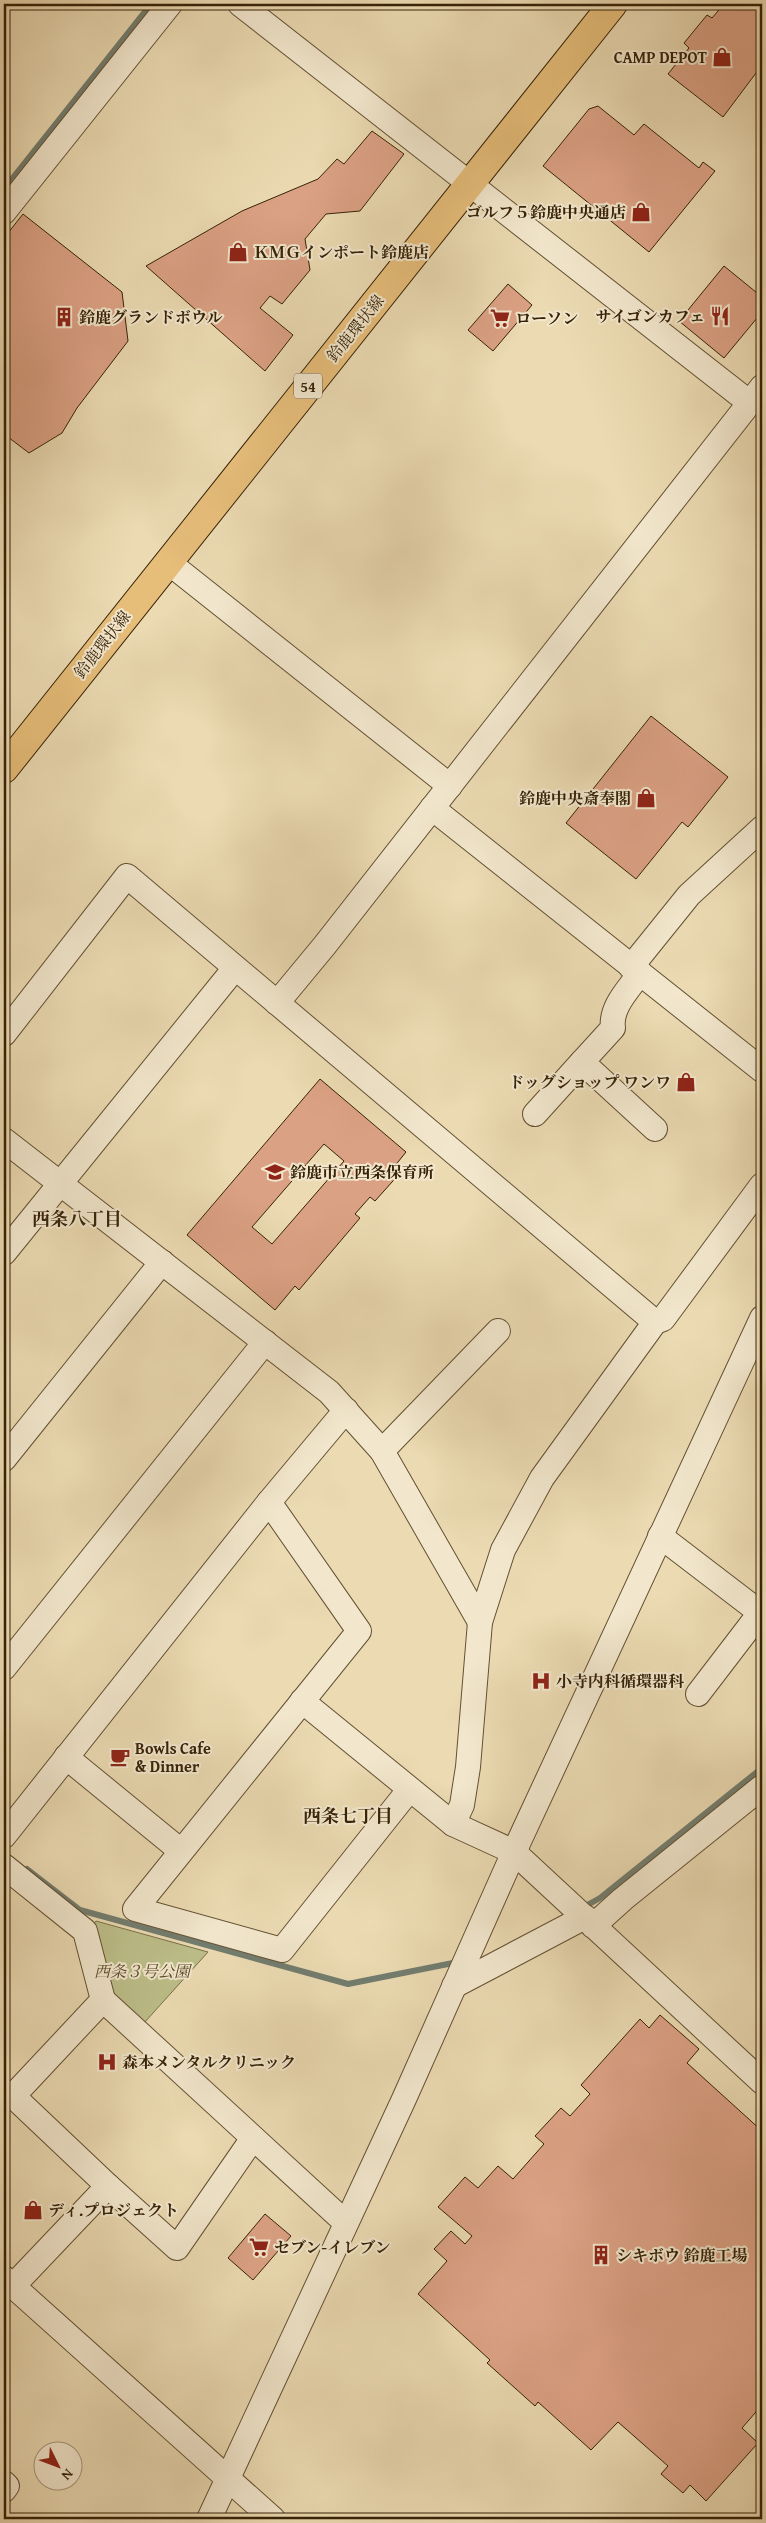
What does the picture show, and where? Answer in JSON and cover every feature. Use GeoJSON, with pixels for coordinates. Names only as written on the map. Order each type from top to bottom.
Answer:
{"type":"FeatureCollection","features":[{"type":"Feature","properties":{"kind":"main road","name":"鈴鹿環状線"},"geometry":{"type":"LineString","coordinates":[[4,769],[612,4]]}},
{"type":"Feature","properties":{"kind":"street"},"geometry":{"type":"LineString","coordinates":[[4,212],[170,4]]}},
{"type":"Feature","properties":{"kind":"street"},"geometry":{"type":"LineString","coordinates":[[240,4],[470,185],[756,395],[450,786],[277,1003]]}},
{"type":"Feature","properties":{"kind":"street"},"geometry":{"type":"LineString","coordinates":[[168,562],[450,786]]}},
{"type":"Feature","properties":{"kind":"street"},"geometry":{"type":"LineString","coordinates":[[432,808],[762,1070]]}},
{"type":"Feature","properties":{"kind":"street"},"geometry":{"type":"LineString","coordinates":[[535,1114],[613,1028],[612,1019],[616,1008],[636,970],[689,895],[762,828]]}},
{"type":"Feature","properties":{"kind":"street"},"geometry":{"type":"LineString","coordinates":[[4,1034],[127,876],[656,1322]]}},
{"type":"Feature","properties":{"kind":"street"},"geometry":{"type":"LineString","coordinates":[[4,1252],[235,968]]}},
{"type":"Feature","properties":{"kind":"street"},"geometry":{"type":"LineString","coordinates":[[582,1062],[655,1129]]}},
{"type":"Feature","properties":{"kind":"street"},"geometry":{"type":"LineString","coordinates":[[4,1140],[329,1392],[382,1451],[480,1622]]}},
{"type":"Feature","properties":{"kind":"street"},"geometry":{"type":"LineString","coordinates":[[453,1824],[462,1804],[468,1767],[480,1622],[503,1550],[542,1478],[656,1322],[663,1319],[762,1185]]}},
{"type":"Feature","properties":{"kind":"street"},"geometry":{"type":"LineString","coordinates":[[4,1459],[162,1262]]}},
{"type":"Feature","properties":{"kind":"street"},"geometry":{"type":"LineString","coordinates":[[209,2519],[514,1852],[762,1318]]}},
{"type":"Feature","properties":{"kind":"street"},"geometry":{"type":"LineString","coordinates":[[382,1451],[498,1331]]}},
{"type":"Feature","properties":{"kind":"street"},"geometry":{"type":"LineString","coordinates":[[4,1668],[265,1342]]}},
{"type":"Feature","properties":{"kind":"street"},"geometry":{"type":"LineString","coordinates":[[4,1836],[269,1502],[346,1410]]}},
{"type":"Feature","properties":{"kind":"street"},"geometry":{"type":"LineString","coordinates":[[269,1502],[359,1631],[135,1909],[282,1950],[409,1790]]}},
{"type":"Feature","properties":{"kind":"street"},"geometry":{"type":"LineString","coordinates":[[660,1536],[760,1609],[698,1694]]}},
{"type":"Feature","properties":{"kind":"street"},"geometry":{"type":"LineString","coordinates":[[302,1702],[453,1824],[514,1852],[762,2082]]}},
{"type":"Feature","properties":{"kind":"street"},"geometry":{"type":"LineString","coordinates":[[66,1757],[181,1851]]}},
{"type":"Feature","properties":{"kind":"street"},"geometry":{"type":"LineString","coordinates":[[454,1986],[584,1916],[623,1899],[762,1787]]}},
{"type":"Feature","properties":{"kind":"street"},"geometry":{"type":"LineString","coordinates":[[4,1866],[85,1931],[103,2000],[346,2223]]}},
{"type":"Feature","properties":{"kind":"street"},"geometry":{"type":"LineString","coordinates":[[103,2000],[13,2096],[177,2248],[253,2138]]}},
{"type":"Feature","properties":{"kind":"street"},"geometry":{"type":"LineString","coordinates":[[108,2186],[9,2289],[273,2519]]}},
{"type":"Feature","properties":{"kind":"street"},"geometry":{"type":"LineString","coordinates":[[4,2483],[7,2486],[4,2490]]}},
{"type":"Feature","properties":{"kind":"green space","name":"西条３号公園"},"geometry":{"type":"Polygon","coordinates":[[[96,1921],[208,1952],[144,2023],[107,1988],[90,1927],[96,1921]]]}},
{"type":"Feature","properties":{"kind":"building","name":"CAMP DEPOT"},"geometry":{"type":"Polygon","coordinates":[[[724,4],[762,4],[762,65],[723,117],[668,74],[689,48],[684,43],[707,15],[712,18],[724,4]]]}},
{"type":"Feature","properties":{"kind":"building","name":"ゴルフ５鈴鹿中央通店"},"geometry":{"type":"Polygon","coordinates":[[[598,106],[634,135],[644,124],[699,168],[703,162],[715,171],[649,252],[543,166],[589,109],[598,106]]]}},
{"type":"Feature","properties":{"kind":"building","name":"ＫＭＧインポート鈴鹿店"},"geometry":{"type":"Polygon","coordinates":[[[372,131],[404,154],[360,211],[326,214],[305,239],[310,270],[282,304],[270,296],[260,308],[293,335],[265,371],[146,266],[242,211],[318,179],[337,159],[344,164],[372,131]]]}},
{"type":"Feature","properties":{"kind":"building","name":"鈴鹿グランドボウル"},"geometry":{"type":"Polygon","coordinates":[[[23,214],[122,292],[128,341],[77,408],[62,433],[29,453],[4,434],[4,238],[23,214]]]}},
{"type":"Feature","properties":{"kind":"building","name":"サイゴンカフェ"},"geometry":{"type":"Polygon","coordinates":[[[724,266],[762,297],[762,312],[724,358],[679,321],[724,266]]]}},
{"type":"Feature","properties":{"kind":"building","name":"ローソン"},"geometry":{"type":"Polygon","coordinates":[[[508,284],[532,305],[493,351],[468,330],[508,284]]]}},
{"type":"Feature","properties":{"kind":"building"},"geometry":{"type":"Polygon","coordinates":[[[651,716],[728,777],[688,827],[682,822],[636,879],[566,823],[651,716]]]}},
{"type":"Feature","properties":{"kind":"building"},"geometry":{"type":"Polygon","coordinates":[[[320,1079],[406,1152],[394,1167],[401,1172],[375,1201],[370,1197],[355,1214],[360,1218],[299,1290],[295,1286],[275,1310],[187,1235],[320,1079]],[[324,1144],[252,1227],[272,1244],[344,1161],[324,1144]]]}},
{"type":"Feature","properties":{"kind":"building","name":"シキボウ 鈴鹿工場"},"geometry":{"type":"Polygon","coordinates":[[[660,2015],[699,2049],[687,2063],[762,2131],[762,2405],[742,2428],[758,2443],[706,2501],[690,2485],[683,2493],[661,2474],[668,2466],[618,2422],[591,2450],[538,2402],[535,2406],[487,2363],[490,2360],[418,2294],[447,2261],[434,2249],[451,2231],[465,2244],[472,2236],[438,2207],[465,2177],[478,2188],[498,2166],[513,2179],[544,2144],[535,2136],[561,2108],[570,2116],[590,2094],[581,2085],[640,2019],[649,2028],[660,2015]]]}},
{"type":"Feature","properties":{"kind":"building","name":"セブン-イレブン"},"geometry":{"type":"Polygon","coordinates":[[[265,2214],[291,2236],[253,2280],[228,2258],[265,2214]]]}},
{"type":"Feature","properties":{"kind":"waterway"},"geometry":{"type":"LineString","coordinates":[[4,189],[151,4]]}},
{"type":"Feature","properties":{"kind":"waterway"},"geometry":{"type":"LineString","coordinates":[[582,1908],[600,1898],[762,1768]]}},
{"type":"Feature","properties":{"kind":"waterway"},"geometry":{"type":"LineString","coordinates":[[27,1869],[80,1910],[348,1984],[458,1962]]}},
{"type":"Feature","properties":{"kind":"place","name":"CAMP DEPOT"},"geometry":{"type":"Point","coordinates":[722,57]}},
{"type":"Feature","properties":{"kind":"place","name":"ゴルフ５鈴鹿中央通店"},"geometry":{"type":"Point","coordinates":[641,212]}},
{"type":"Feature","properties":{"kind":"place","name":"ＫＭＧインポート鈴鹿店"},"geometry":{"type":"Point","coordinates":[238,252]}},
{"type":"Feature","properties":{"kind":"place","name":"サイゴンカフェ"},"geometry":{"type":"Point","coordinates":[720,316]}},
{"type":"Feature","properties":{"kind":"place","name":"鈴鹿グランドボウル"},"geometry":{"type":"Point","coordinates":[64,317]}},
{"type":"Feature","properties":{"kind":"place","name":"ローソン"},"geometry":{"type":"Point","coordinates":[500,318]}},
{"type":"Feature","properties":{"kind":"place","name":"鈴鹿中央斎奉閣"},"geometry":{"type":"Point","coordinates":[646,798]}},
{"type":"Feature","properties":{"kind":"place","name":"ドッグショップ ワンワ"},"geometry":{"type":"Point","coordinates":[686,1082]}},
{"type":"Feature","properties":{"kind":"place","name":"鈴鹿市立西条保育所"},"geometry":{"type":"Point","coordinates":[275,1172]}},
{"type":"Feature","properties":{"kind":"place","name":"小寺内科循環器科"},"geometry":{"type":"Point","coordinates":[541,1681]}},
{"type":"Feature","properties":{"kind":"place","name":"Bowls Cafe & Dinner"},"geometry":{"type":"Point","coordinates":[120,1757]}},
{"type":"Feature","properties":{"kind":"place","name":"森本メンタルクリニック"},"geometry":{"type":"Point","coordinates":[107,2062]}},
{"type":"Feature","properties":{"kind":"place","name":"ディ.プロジェクト"},"geometry":{"type":"Point","coordinates":[33,2210]}},
{"type":"Feature","properties":{"kind":"place","name":"セブン-イレブン"},"geometry":{"type":"Point","coordinates":[259,2247]}},
{"type":"Feature","properties":{"kind":"place","name":"シキボウ 鈴鹿工場"},"geometry":{"type":"Point","coordinates":[601,2255]}},
{"type":"Feature","properties":{"kind":"district","name":"西条八丁目"},"geometry":{"type":"Point","coordinates":[77,1218]}},
{"type":"Feature","properties":{"kind":"district","name":"西条七丁目"},"geometry":{"type":"Point","coordinates":[348,1815]}}]}
